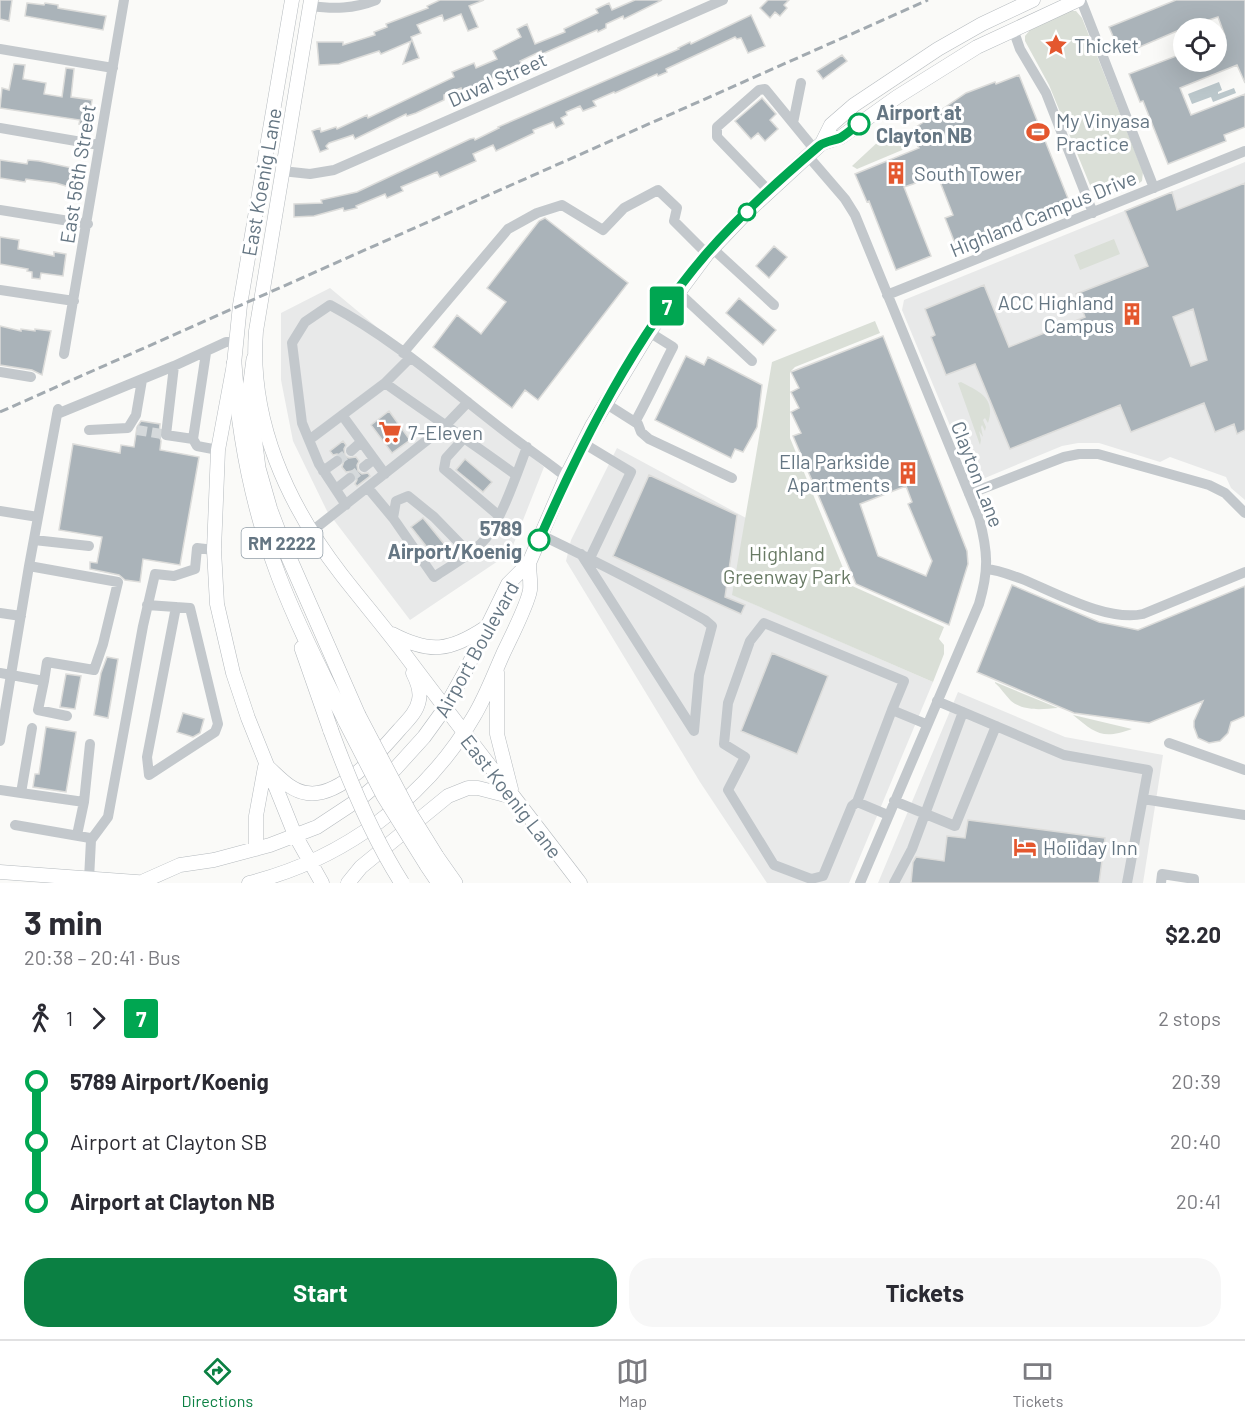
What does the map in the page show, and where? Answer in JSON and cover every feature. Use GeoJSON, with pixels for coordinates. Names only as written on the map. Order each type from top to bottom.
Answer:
{"type":"FeatureCollection","features":[{"type":"Feature","properties":{"kind":"highway","name":"RM 2222"},"geometry":{"type":"LineString","coordinates":[[254,359],[249,398],[258,468],[283,544],[384,796],[432,860],[455,883]]}},
{"type":"Feature","properties":{"kind":"highway","name":"RM 2222"},"geometry":{"type":"LineString","coordinates":[[234,364],[237,411],[246,464],[260,523],[288,599],[352,719]]}},
{"type":"Feature","properties":{"kind":"highway"},"geometry":{"type":"LineString","coordinates":[[288,599],[309,670],[343,764],[366,815],[402,883]]}},
{"type":"Feature","properties":{"kind":"highway","name":"RM 2222"},"geometry":{"type":"LineString","coordinates":[[432,860],[440,883]]}},
{"type":"Feature","properties":{"kind":"main road","name":"East Koenig Lane"},"geometry":{"type":"LineString","coordinates":[[292,0],[240,305],[234,364],[218,450],[214,550],[217,604],[237,684],[265,765],[296,835]]}},
{"type":"Feature","properties":{"kind":"main road","name":"Airport Boulevard"},"geometry":{"type":"LineString","coordinates":[[0,872],[69,880],[148,882],[180,865],[214,860],[256,849],[316,827],[380,784],[411,752],[445,708],[508,584],[529,563],[566,477],[605,403],[649,332],[710,251],[769,191],[815,150],[841,137],[934,72],[1013,29],[1079,0]]}},
{"type":"Feature","properties":{"kind":"main road","name":"Airport Boulevard"},"geometry":{"type":"LineString","coordinates":[[815,150],[831,125],[854,105],[938,49],[982,24],[1031,1]]}},
{"type":"Feature","properties":{"kind":"main road"},"geometry":{"type":"LineString","coordinates":[[1013,29],[1011,24],[1013,20],[1024,12],[1031,1]]}},
{"type":"Feature","properties":{"kind":"main road","name":"East Koenig Lane"},"geometry":{"type":"LineString","coordinates":[[311,3],[256,331],[254,359],[257,388],[274,459],[297,508],[339,572],[389,633],[580,883]]}},
{"type":"Feature","properties":{"kind":"main road","name":"Airport Boulevard"},"geometry":{"type":"LineString","coordinates":[[251,883],[310,862],[351,840],[399,807],[430,775],[464,733],[476,713],[530,592],[529,563]]}},
{"type":"Feature","properties":{"kind":"main road"},"geometry":{"type":"LineString","coordinates":[[389,633],[418,646],[442,648],[465,641],[487,627]]}},
{"type":"Feature","properties":{"kind":"main road"},"geometry":{"type":"LineString","coordinates":[[256,849],[256,816],[265,765],[295,790],[308,794],[320,793],[333,788],[377,756],[414,713],[420,699],[418,684],[389,633]]}},
{"type":"Feature","properties":{"kind":"main road"},"geometry":{"type":"LineString","coordinates":[[348,883],[360,867],[448,796],[468,788],[478,788],[513,797],[497,734],[497,668]]}},
{"type":"Feature","properties":{"kind":"main road"},"geometry":{"type":"LineString","coordinates":[[296,835],[322,883]]}},
{"type":"Feature","properties":{"kind":"street","name":"East 56th Street"},"geometry":{"type":"LineString","coordinates":[[64,354],[124,0]]}},
{"type":"Feature","properties":{"kind":"street"},"geometry":{"type":"LineString","coordinates":[[311,3],[339,9],[357,7],[375,0]]}},
{"type":"Feature","properties":{"kind":"street","name":"Duval Street"},"geometry":{"type":"LineString","coordinates":[[282,171],[310,174],[334,170],[723,0]]}},
{"type":"Feature","properties":{"kind":"street"},"geometry":{"type":"LineString","coordinates":[[1079,0],[1154,188]]}},
{"type":"Feature","properties":{"kind":"street"},"geometry":{"type":"LineString","coordinates":[[1013,29],[1020,49],[1046,93],[1093,213]]}},
{"type":"Feature","properties":{"kind":"street"},"geometry":{"type":"LineString","coordinates":[[0,49],[113,68]]}},
{"type":"Feature","properties":{"kind":"street"},"geometry":{"type":"LineString","coordinates":[[793,123],[801,84]]}},
{"type":"Feature","properties":{"kind":"street","name":"Clayton Lane"},"geometry":{"type":"LineString","coordinates":[[769,191],[717,137],[717,127],[759,90],[765,88],[815,150],[855,215],[979,518],[986,547],[986,579],[979,604],[860,883]]}},
{"type":"Feature","properties":{"kind":"street"},"geometry":{"type":"LineString","coordinates":[[0,128],[99,145]]}},
{"type":"Feature","properties":{"kind":"street","name":"Highland Campus Drive"},"geometry":{"type":"LineString","coordinates":[[887,295],[1245,151]]}},
{"type":"Feature","properties":{"kind":"street"},"geometry":{"type":"LineString","coordinates":[[309,440],[385,383],[508,229],[537,213],[562,205],[603,230],[624,208],[658,190],[678,208],[674,221],[774,305]]}},
{"type":"Feature","properties":{"kind":"street"},"geometry":{"type":"LineString","coordinates":[[0,210],[87,224]]}},
{"type":"Feature","properties":{"kind":"street"},"geometry":{"type":"LineString","coordinates":[[0,290],[74,301]]}},
{"type":"Feature","properties":{"kind":"street"},"geometry":{"type":"LineString","coordinates":[[678,292],[752,362]]}},
{"type":"Feature","properties":{"kind":"street"},"geometry":{"type":"LineString","coordinates":[[346,505],[323,471],[300,414],[292,343],[305,322],[330,305],[349,315],[406,356],[566,477]]}},
{"type":"Feature","properties":{"kind":"street"},"geometry":{"type":"LineString","coordinates":[[635,422],[673,347],[649,332]]}},
{"type":"Feature","properties":{"kind":"street"},"geometry":{"type":"LineString","coordinates":[[0,741],[5,674],[21,616],[58,412],[142,380],[226,342],[236,342]]}},
{"type":"Feature","properties":{"kind":"street"},"geometry":{"type":"LineString","coordinates":[[206,353],[194,439],[197,446],[218,450]]}},
{"type":"Feature","properties":{"kind":"street"},"geometry":{"type":"LineString","coordinates":[[174,366],[164,434],[194,439]]}},
{"type":"Feature","properties":{"kind":"street"},"geometry":{"type":"LineString","coordinates":[[0,372],[31,377]]}},
{"type":"Feature","properties":{"kind":"street"},"geometry":{"type":"LineString","coordinates":[[89,430],[133,429],[142,380]]}},
{"type":"Feature","properties":{"kind":"street"},"geometry":{"type":"LineString","coordinates":[[385,383],[445,426],[465,437],[516,476]]}},
{"type":"Feature","properties":{"kind":"street"},"geometry":{"type":"LineString","coordinates":[[312,531],[445,426],[468,402]]}},
{"type":"Feature","properties":{"kind":"street"},"geometry":{"type":"LineString","coordinates":[[605,403],[635,422],[648,439],[732,478]]}},
{"type":"Feature","properties":{"kind":"street"},"geometry":{"type":"LineString","coordinates":[[342,415],[385,474]]}},
{"type":"Feature","properties":{"kind":"street"},"geometry":{"type":"LineString","coordinates":[[465,437],[446,458],[444,469],[498,515]]}},
{"type":"Feature","properties":{"kind":"street"},"geometry":{"type":"LineString","coordinates":[[351,451],[362,442]]}},
{"type":"Feature","properties":{"kind":"street"},"geometry":{"type":"LineString","coordinates":[[583,443],[632,472],[586,556]]}},
{"type":"Feature","properties":{"kind":"street"},"geometry":{"type":"LineString","coordinates":[[368,488],[393,518],[434,577],[469,553],[489,535],[527,447]]}},
{"type":"Feature","properties":{"kind":"street"},"geometry":{"type":"LineString","coordinates":[[969,494],[1064,457],[1098,454],[1209,485],[1225,493],[1245,513]]}},
{"type":"Feature","properties":{"kind":"street"},"geometry":{"type":"LineString","coordinates":[[364,467],[374,459]]}},
{"type":"Feature","properties":{"kind":"street"},"geometry":{"type":"LineString","coordinates":[[323,471],[337,461]]}},
{"type":"Feature","properties":{"kind":"street"},"geometry":{"type":"LineString","coordinates":[[336,489],[350,478]]}},
{"type":"Feature","properties":{"kind":"street"},"geometry":{"type":"LineString","coordinates":[[393,518],[396,501],[408,496],[434,517],[469,553]]}},
{"type":"Feature","properties":{"kind":"street"},"geometry":{"type":"LineString","coordinates":[[0,511],[38,517]]}},
{"type":"Feature","properties":{"kind":"street"},"geometry":{"type":"LineString","coordinates":[[541,535],[586,556],[687,610],[712,626],[699,675],[694,731],[586,556]]}},
{"type":"Feature","properties":{"kind":"street"},"geometry":{"type":"LineString","coordinates":[[34,540],[89,546]]}},
{"type":"Feature","properties":{"kind":"street"},"geometry":{"type":"LineString","coordinates":[[89,879],[92,840],[108,817],[147,605],[155,574],[174,576],[195,569],[197,548],[214,550]]}},
{"type":"Feature","properties":{"kind":"street"},"geometry":{"type":"LineString","coordinates":[[29,566],[118,582],[104,644],[94,670],[47,662],[39,710],[67,716]]}},
{"type":"Feature","properties":{"kind":"street"},"geometry":{"type":"LineString","coordinates":[[986,569],[1004,572],[1100,610],[1132,616],[1143,614],[1245,572]]}},
{"type":"Feature","properties":{"kind":"street"},"geometry":{"type":"LineString","coordinates":[[147,605],[176,607],[190,608],[218,724],[215,732],[149,776],[147,757],[176,607]]}},
{"type":"Feature","properties":{"kind":"street"},"geometry":{"type":"LineString","coordinates":[[0,613],[21,616]]}},
{"type":"Feature","properties":{"kind":"street"},"geometry":{"type":"LineString","coordinates":[[764,622],[904,681],[892,710],[823,876],[811,879],[774,865],[728,790],[745,757],[724,744],[728,703],[750,641],[764,622]]}},
{"type":"Feature","properties":{"kind":"street"},"geometry":{"type":"LineString","coordinates":[[5,674],[44,681]]}},
{"type":"Feature","properties":{"kind":"street"},"geometry":{"type":"LineString","coordinates":[[937,701],[1064,755],[1148,770],[1127,883]]}},
{"type":"Feature","properties":{"kind":"street"},"geometry":{"type":"LineString","coordinates":[[892,710],[926,724]]}},
{"type":"Feature","properties":{"kind":"street"},"geometry":{"type":"LineString","coordinates":[[894,883],[912,849],[963,712]]}},
{"type":"Feature","properties":{"kind":"street"},"geometry":{"type":"LineString","coordinates":[[894,801],[955,826],[996,726]]}},
{"type":"Feature","properties":{"kind":"street"},"geometry":{"type":"LineString","coordinates":[[21,793],[32,728]]}},
{"type":"Feature","properties":{"kind":"street"},"geometry":{"type":"LineString","coordinates":[[77,835],[84,802],[90,744]]}},
{"type":"Feature","properties":{"kind":"street"},"geometry":{"type":"LineString","coordinates":[[1169,744],[1245,770]]}},
{"type":"Feature","properties":{"kind":"street"},"geometry":{"type":"LineString","coordinates":[[0,790],[84,802]]}},
{"type":"Feature","properties":{"kind":"street"},"geometry":{"type":"LineString","coordinates":[[1143,799],[1245,814]]}},
{"type":"Feature","properties":{"kind":"street"},"geometry":{"type":"LineString","coordinates":[[856,801],[888,815]]}},
{"type":"Feature","properties":{"kind":"street"},"geometry":{"type":"LineString","coordinates":[[15,825],[77,835],[92,840]]}},
{"type":"Feature","properties":{"kind":"street"},"geometry":{"type":"LineString","coordinates":[[1161,883],[1162,874],[1194,879],[1194,883]]}},
{"type":"Feature","properties":{"kind":"shaded area"},"geometry":{"type":"Polygon","coordinates":[[[1219,82],[1222,90],[1218,94],[1234,88],[1236,93],[1213,102],[1211,97],[1192,104],[1188,94],[1219,82]]]}},
{"type":"Feature","properties":{"kind":"shaded area"},"geometry":{"type":"Polygon","coordinates":[[[1245,162],[1245,500],[1231,488],[1226,477],[1170,457],[1160,462],[1099,443],[1062,446],[985,478],[978,479],[971,476],[902,310],[904,300],[1245,162]]]}},
{"type":"Feature","properties":{"kind":"shaded area"},"geometry":{"type":"Polygon","coordinates":[[[330,288],[544,467],[510,553],[410,620],[327,511],[293,441],[281,380],[281,313],[330,288]]]}},
{"type":"Feature","properties":{"kind":"shaded area"},"geometry":{"type":"Polygon","coordinates":[[[617,448],[746,518],[733,595],[933,682],[849,883],[767,883],[700,782],[566,561],[571,540],[617,448]]]}},
{"type":"Feature","properties":{"kind":"shaded area"},"geometry":{"type":"Polygon","coordinates":[[[958,692],[1065,737],[1163,755],[1143,883],[878,883],[958,692]]]}},
{"type":"Feature","properties":{"kind":"green space"},"geometry":{"type":"Polygon","coordinates":[[[1066,11],[1076,11],[1082,18],[1143,172],[1142,181],[1138,184],[1103,198],[1094,195],[1049,85],[1025,41],[1025,36],[1030,30],[1066,11]]]}},
{"type":"Feature","properties":{"kind":"green space"},"geometry":{"type":"Polygon","coordinates":[[[897,132],[907,148],[857,169],[852,166],[880,140],[897,132]]]}},
{"type":"Feature","properties":{"kind":"green space"},"geometry":{"type":"Polygon","coordinates":[[[1114,239],[1120,254],[1080,270],[1074,255],[1114,239]]]}},
{"type":"Feature","properties":{"kind":"green space","name":"Highland Greenway Park"},"geometry":{"type":"Polygon","coordinates":[[[875,321],[880,333],[795,367],[790,372],[790,438],[850,585],[944,627],[939,639],[944,645],[944,654],[933,682],[732,595],[772,362],[875,321]]]}},
{"type":"Feature","properties":{"kind":"green space"},"geometry":{"type":"Polygon","coordinates":[[[961,382],[985,397],[990,407],[988,423],[985,418],[983,420],[985,431],[982,425],[981,427],[983,437],[979,431],[980,445],[958,383],[961,382]]]}},
{"type":"Feature","properties":{"kind":"green space"},"geometry":{"type":"Polygon","coordinates":[[[995,683],[1058,708],[1022,707],[1011,701],[995,683]]]}},
{"type":"Feature","properties":{"kind":"green space"},"geometry":{"type":"Polygon","coordinates":[[[1073,715],[1132,729],[1113,734],[1099,733],[1073,715]]]}},
{"type":"Feature","properties":{"kind":"building"},"geometry":{"type":"Polygon","coordinates":[[[0,0],[12,0],[9,21],[0,19],[0,0]]]}},
{"type":"Feature","properties":{"kind":"building"},"geometry":{"type":"Polygon","coordinates":[[[440,0],[484,0],[469,6],[478,27],[468,31],[461,14],[444,21],[442,15],[417,25],[421,33],[411,37],[419,58],[403,64],[411,41],[381,54],[379,51],[339,64],[319,65],[317,42],[343,42],[343,45],[375,35],[374,32],[387,27],[386,24],[428,8],[427,6],[440,0]]]}},
{"type":"Feature","properties":{"kind":"building"},"geometry":{"type":"Polygon","coordinates":[[[635,0],[662,0],[624,19],[623,16],[606,24],[606,28],[598,32],[597,30],[542,54],[541,51],[520,61],[522,65],[473,88],[462,92],[461,88],[444,95],[444,100],[416,113],[407,116],[406,114],[355,139],[353,135],[329,143],[326,146],[328,149],[320,152],[312,131],[320,128],[321,132],[336,127],[337,129],[367,115],[368,118],[454,77],[452,72],[474,63],[476,68],[497,59],[493,51],[521,37],[517,29],[527,24],[535,44],[565,32],[564,29],[598,13],[596,9],[609,3],[612,10],[635,0]]]}},
{"type":"Feature","properties":{"kind":"building"},"geometry":{"type":"Polygon","coordinates":[[[768,0],[789,0],[784,5],[787,8],[780,16],[775,12],[770,18],[760,8],[768,0]]]}},
{"type":"Feature","properties":{"kind":"building"},"geometry":{"type":"Polygon","coordinates":[[[1176,0],[1245,0],[1245,83],[1237,65],[1227,69],[1227,18],[1173,18],[1173,33],[1121,55],[1109,27],[1176,0]]]}},
{"type":"Feature","properties":{"kind":"building"},"geometry":{"type":"Polygon","coordinates":[[[27,3],[58,5],[58,8],[106,16],[103,30],[25,16],[27,3]]]}},
{"type":"Feature","properties":{"kind":"building"},"geometry":{"type":"Polygon","coordinates":[[[751,15],[765,46],[748,53],[741,38],[735,37],[666,69],[667,72],[593,101],[596,106],[583,111],[580,106],[566,112],[567,115],[561,118],[564,124],[556,128],[553,122],[533,130],[534,133],[496,151],[493,145],[473,154],[476,161],[440,177],[437,172],[401,187],[403,191],[387,198],[385,194],[356,206],[357,208],[344,211],[343,208],[314,216],[294,217],[294,204],[322,203],[321,200],[357,192],[470,139],[475,140],[498,127],[679,49],[690,42],[691,44],[751,15]]]}},
{"type":"Feature","properties":{"kind":"building"},"geometry":{"type":"Polygon","coordinates":[[[842,55],[847,61],[823,79],[817,71],[842,55]]]}},
{"type":"Feature","properties":{"kind":"building"},"geometry":{"type":"Polygon","coordinates":[[[1173,57],[1173,72],[1220,72],[1180,88],[1191,115],[1245,94],[1245,127],[1224,135],[1226,141],[1168,164],[1143,101],[1140,102],[1129,74],[1173,57]]]}},
{"type":"Feature","properties":{"kind":"building"},"geometry":{"type":"Polygon","coordinates":[[[14,64],[25,65],[23,79],[46,83],[44,94],[62,97],[66,68],[74,69],[71,97],[92,100],[88,125],[79,124],[80,120],[0,108],[2,88],[9,90],[14,64]]]}},
{"type":"Feature","properties":{"kind":"building","name":"South Tower"},"geometry":{"type":"Polygon","coordinates":[[[1019,75],[1069,201],[956,246],[945,218],[953,215],[937,174],[904,187],[931,256],[896,270],[869,201],[867,202],[855,174],[919,148],[909,132],[966,93],[1019,75]]]}},
{"type":"Feature","properties":{"kind":"building"},"geometry":{"type":"Polygon","coordinates":[[[762,98],[776,114],[770,120],[778,129],[765,141],[758,133],[751,139],[735,121],[762,98]]]}},
{"type":"Feature","properties":{"kind":"building"},"geometry":{"type":"Polygon","coordinates":[[[0,160],[27,164],[28,160],[39,161],[77,169],[76,171],[81,172],[76,189],[56,183],[26,179],[25,182],[0,178],[0,160]]]}},
{"type":"Feature","properties":{"kind":"building","name":"ACC Highland Campus"},"geometry":{"type":"Polygon","coordinates":[[[1245,183],[1245,430],[1237,434],[1234,424],[1215,432],[1204,403],[1131,432],[1120,405],[1010,449],[975,364],[946,375],[931,337],[935,335],[925,309],[984,285],[1009,347],[1085,317],[1076,294],[1148,266],[1125,211],[1172,192],[1177,210],[1245,183]],[[1193,309],[1173,317],[1191,366],[1207,360],[1193,309]]]}},
{"type":"Feature","properties":{"kind":"building"},"geometry":{"type":"Polygon","coordinates":[[[545,218],[628,283],[538,400],[525,390],[512,408],[433,347],[457,315],[481,334],[506,302],[487,288],[539,221],[545,218]]]}},
{"type":"Feature","properties":{"kind":"building"},"geometry":{"type":"Polygon","coordinates":[[[0,237],[19,240],[18,249],[54,256],[54,252],[66,254],[63,276],[41,273],[40,279],[32,278],[32,272],[27,271],[28,269],[0,264],[0,237]]]}},
{"type":"Feature","properties":{"kind":"building"},"geometry":{"type":"Polygon","coordinates":[[[774,246],[787,257],[769,278],[756,266],[774,246]]]}},
{"type":"Feature","properties":{"kind":"building"},"geometry":{"type":"Polygon","coordinates":[[[739,298],[776,330],[763,345],[726,313],[739,298]]]}},
{"type":"Feature","properties":{"kind":"building"},"geometry":{"type":"Polygon","coordinates":[[[0,326],[21,331],[21,329],[35,331],[35,329],[51,331],[42,375],[32,370],[0,365],[0,326]]]}},
{"type":"Feature","properties":{"kind":"building","name":"Ella Parkside Apartments"},"geometry":{"type":"Polygon","coordinates":[[[883,336],[967,551],[968,564],[949,625],[856,584],[793,436],[801,433],[791,412],[799,408],[791,392],[799,388],[791,372],[883,336]],[[906,486],[860,504],[878,556],[926,576],[932,561],[908,504],[912,502],[906,486]]]}},
{"type":"Feature","properties":{"kind":"building"},"geometry":{"type":"Polygon","coordinates":[[[686,356],[704,365],[708,357],[762,385],[757,427],[743,452],[735,449],[731,458],[655,420],[686,356]]]}},
{"type":"Feature","properties":{"kind":"building","name":"7-Eleven"},"geometry":{"type":"Polygon","coordinates":[[[389,411],[410,440],[392,453],[371,425],[389,411]]]}},
{"type":"Feature","properties":{"kind":"building"},"geometry":{"type":"Polygon","coordinates":[[[141,421],[160,424],[160,450],[199,457],[180,565],[143,559],[140,582],[125,580],[119,575],[90,569],[90,562],[97,563],[102,537],[59,530],[73,444],[120,453],[121,445],[134,447],[137,427],[141,421]]]}},
{"type":"Feature","properties":{"kind":"building","name":"7-Eleven"},"geometry":{"type":"Polygon","coordinates":[[[343,441],[346,445],[345,456],[356,457],[359,461],[358,471],[362,474],[368,473],[370,476],[357,486],[355,484],[356,474],[352,471],[346,472],[342,467],[343,456],[333,455],[330,451],[343,441]]]}},
{"type":"Feature","properties":{"kind":"building"},"geometry":{"type":"Polygon","coordinates":[[[465,459],[492,482],[483,492],[456,470],[465,459]]]}},
{"type":"Feature","properties":{"kind":"building"},"geometry":{"type":"Polygon","coordinates":[[[649,475],[737,515],[725,597],[745,605],[741,614],[613,556],[649,475]]]}},
{"type":"Feature","properties":{"kind":"building"},"geometry":{"type":"Polygon","coordinates":[[[423,518],[449,550],[437,560],[411,527],[423,518]]]}},
{"type":"Feature","properties":{"kind":"building"},"geometry":{"type":"Polygon","coordinates":[[[1012,585],[1099,622],[1138,630],[1245,586],[1245,716],[1231,722],[1228,733],[1220,741],[1209,743],[1198,738],[1194,727],[1194,721],[1203,701],[1149,723],[1074,713],[977,672],[1012,585]]]}},
{"type":"Feature","properties":{"kind":"building"},"geometry":{"type":"Polygon","coordinates":[[[772,653],[828,676],[797,754],[741,731],[772,653]]]}},
{"type":"Feature","properties":{"kind":"building"},"geometry":{"type":"Polygon","coordinates":[[[107,657],[118,659],[108,718],[94,715],[101,673],[107,657]]]}},
{"type":"Feature","properties":{"kind":"building"},"geometry":{"type":"Polygon","coordinates":[[[66,674],[81,676],[75,709],[60,707],[66,674]]]}},
{"type":"Feature","properties":{"kind":"building"},"geometry":{"type":"Polygon","coordinates":[[[183,713],[204,719],[200,733],[193,737],[177,732],[183,713]]]}},
{"type":"Feature","properties":{"kind":"building"},"geometry":{"type":"Polygon","coordinates":[[[46,727],[76,732],[66,792],[33,787],[35,774],[39,774],[46,727]]]}},
{"type":"Feature","properties":{"kind":"building","name":"Holiday Inn"},"geometry":{"type":"Polygon","coordinates":[[[968,820],[1105,838],[1099,883],[911,883],[913,862],[916,857],[944,861],[947,836],[965,838],[968,820]]]}},
{"type":"Feature","properties":{"kind":"tunnel"},"geometry":{"type":"LineString","coordinates":[[137,430],[162,434]]}},
{"type":"Feature","properties":{"kind":"tunnel"},"geometry":{"type":"LineString","coordinates":[[337,461],[351,451]]}},
{"type":"Feature","properties":{"kind":"tunnel"},"geometry":{"type":"LineString","coordinates":[[350,478],[364,467]]}},
{"type":"Feature","properties":{"kind":"railway"},"geometry":{"type":"LineString","coordinates":[[0,412],[928,0]]}},
{"type":"Feature","properties":{"kind":"bus line","name":"7"},"geometry":{"type":"LineString","coordinates":[[539,540],[566,477],[592,426],[649,332],[707,254],[746,213],[822,143],[841,137],[859,124]]}},
{"type":"Feature","properties":{"kind":"place","name":"Thicket"},"geometry":{"type":"Point","coordinates":[1056,45]}},
{"type":"Feature","properties":{"kind":"place","name":"Airport at Clayton NB"},"geometry":{"type":"Point","coordinates":[859,124]}},
{"type":"Feature","properties":{"kind":"place","name":"My Vinyasa Practice"},"geometry":{"type":"Point","coordinates":[1038,132]}},
{"type":"Feature","properties":{"kind":"place","name":"South Tower"},"geometry":{"type":"Point","coordinates":[896,173]}},
{"type":"Feature","properties":{"kind":"place","name":"ACC Highland Campus"},"geometry":{"type":"Point","coordinates":[1132,314]}},
{"type":"Feature","properties":{"kind":"place","name":"7-Eleven"},"geometry":{"type":"Point","coordinates":[390,432]}},
{"type":"Feature","properties":{"kind":"place","name":"Ella Parkside Apartments"},"geometry":{"type":"Point","coordinates":[908,473]}},
{"type":"Feature","properties":{"kind":"place","name":"5789 Airport/Koenig"},"geometry":{"type":"Point","coordinates":[539,540]}},
{"type":"Feature","properties":{"kind":"place","name":"Holiday Inn"},"geometry":{"type":"Point","coordinates":[1025,847]}}]}
